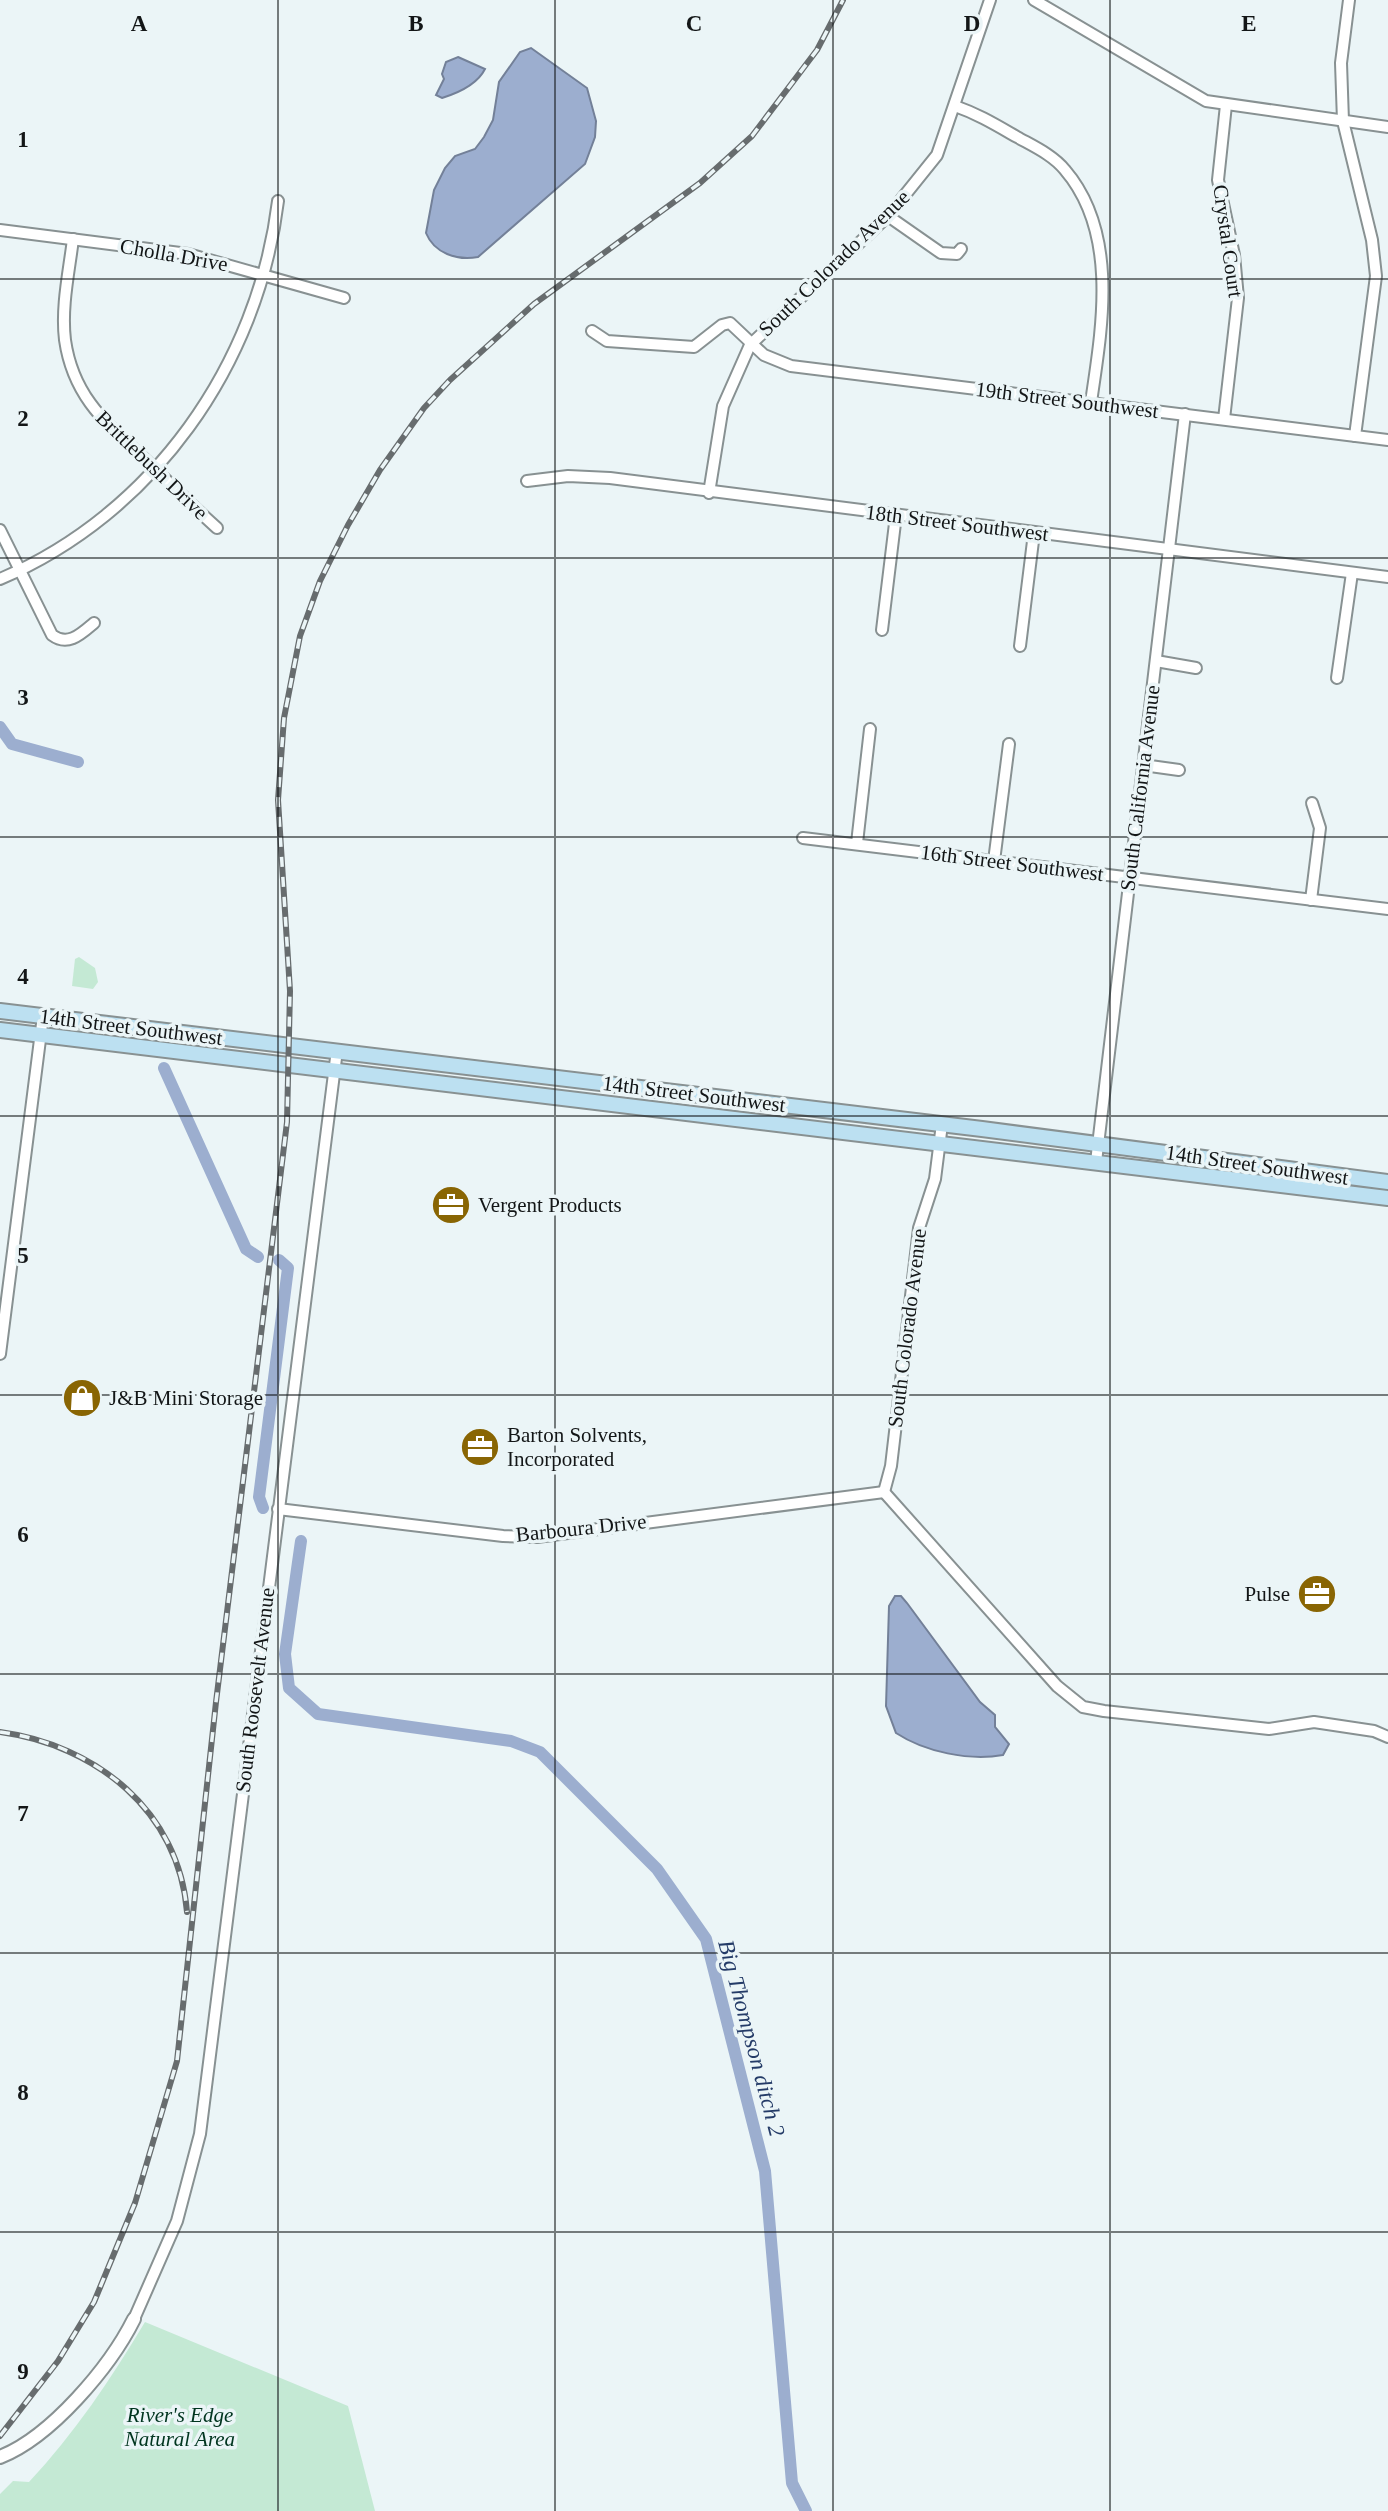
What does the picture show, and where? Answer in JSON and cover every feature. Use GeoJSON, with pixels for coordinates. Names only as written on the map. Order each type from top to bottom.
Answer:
{"type":"FeatureCollection","features":[{"type":"Feature","properties":{"kind":"main road","name":"14th Street Southwest"},"geometry":{"type":"LineString","coordinates":[[0,1011],[942,1124],[1388,1182]]}},
{"type":"Feature","properties":{"kind":"main road","name":"14th Street Southwest"},"geometry":{"type":"LineString","coordinates":[[0,1030],[1388,1198]]}},
{"type":"Feature","properties":{"kind":"street","name":"South Colorado Avenue"},"geometry":{"type":"LineString","coordinates":[[709,493],[723,405],[750,345],[888,215],[937,155],[990,0]]}},
{"type":"Feature","properties":{"kind":"street"},"geometry":{"type":"LineString","coordinates":[[1034,0],[1189,93],[1226,105],[1388,127]]}},
{"type":"Feature","properties":{"kind":"street"},"geometry":{"type":"LineString","coordinates":[[1349,0],[1341,63],[1343,121],[1372,240],[1376,276],[1355,436]]}},
{"type":"Feature","properties":{"kind":"street","name":"Crystal Court"},"geometry":{"type":"LineString","coordinates":[[1224,419],[1238,298],[1234,256],[1218,180],[1226,105]]}},
{"type":"Feature","properties":{"kind":"street"},"geometry":{"type":"LineString","coordinates":[[954,106],[986,118],[1044,152],[1066,170],[1090,212],[1104,288],[1104,313],[1091,402]]}},
{"type":"Feature","properties":{"kind":"street"},"geometry":{"type":"LineString","coordinates":[[0,579],[19,571],[78,536],[130,495],[195,420],[226,369],[250,316],[264,274],[278,201]]}},
{"type":"Feature","properties":{"kind":"street"},"geometry":{"type":"LineString","coordinates":[[888,215],[941,253],[957,254],[961,249]]}},
{"type":"Feature","properties":{"kind":"street","name":"Cholla Drive"},"geometry":{"type":"LineString","coordinates":[[0,230],[188,254],[344,298]]}},
{"type":"Feature","properties":{"kind":"street","name":"Brittlebush Drive"},"geometry":{"type":"LineString","coordinates":[[73,239],[64,324],[75,375],[90,404],[105,424],[217,528]]}},
{"type":"Feature","properties":{"kind":"street","name":"19th Street Southwest"},"geometry":{"type":"LineString","coordinates":[[592,331],[607,341],[694,347],[722,325],[730,323],[750,345],[766,356],[791,366],[1388,440]]}},
{"type":"Feature","properties":{"kind":"street","name":"South California Avenue"},"geometry":{"type":"LineString","coordinates":[[1096,1162],[1185,414]]}},
{"type":"Feature","properties":{"kind":"street","name":"18th Street Southwest"},"geometry":{"type":"LineString","coordinates":[[527,481],[568,476],[610,478],[709,493],[1388,577]]}},
{"type":"Feature","properties":{"kind":"street"},"geometry":{"type":"LineString","coordinates":[[882,630],[896,515]]}},
{"type":"Feature","properties":{"kind":"street"},"geometry":{"type":"LineString","coordinates":[[0,530],[46,626],[59,640],[76,638],[94,623]]}},
{"type":"Feature","properties":{"kind":"street"},"geometry":{"type":"LineString","coordinates":[[1020,646],[1034,533]]}},
{"type":"Feature","properties":{"kind":"street"},"geometry":{"type":"LineString","coordinates":[[1337,678],[1352,573]]}},
{"type":"Feature","properties":{"kind":"street"},"geometry":{"type":"LineString","coordinates":[[1156,661],[1196,668]]}},
{"type":"Feature","properties":{"kind":"street"},"geometry":{"type":"LineString","coordinates":[[857,843],[870,729]]}},
{"type":"Feature","properties":{"kind":"street"},"geometry":{"type":"LineString","coordinates":[[994,861],[1009,744]]}},
{"type":"Feature","properties":{"kind":"street"},"geometry":{"type":"LineString","coordinates":[[1143,765],[1179,770]]}},
{"type":"Feature","properties":{"kind":"street"},"geometry":{"type":"LineString","coordinates":[[1311,900],[1320,828],[1312,803]]}},
{"type":"Feature","properties":{"kind":"street","name":"16th Street Southwest"},"geometry":{"type":"LineString","coordinates":[[803,838],[1388,909]]}},
{"type":"Feature","properties":{"kind":"street"},"geometry":{"type":"LineString","coordinates":[[0,1354],[44,1016]]}},
{"type":"Feature","properties":{"kind":"street","name":"South Roosevelt Avenue"},"geometry":{"type":"LineString","coordinates":[[134,2319],[177,2221],[200,2134],[337,1050]]}},
{"type":"Feature","properties":{"kind":"street","name":"South Colorado Avenue"},"geometry":{"type":"LineString","coordinates":[[884,1492],[891,1466],[919,1228],[935,1179],[942,1124]]}},
{"type":"Feature","properties":{"kind":"street"},"geometry":{"type":"LineString","coordinates":[[884,1492],[1057,1686],[1083,1707],[1269,1730],[1314,1722],[1374,1731],[1388,1737]]}},
{"type":"Feature","properties":{"kind":"street","name":"Barboura Drive"},"geometry":{"type":"LineString","coordinates":[[278,1509],[503,1536],[537,1537],[884,1492]]}},
{"type":"Feature","properties":{"kind":"street"},"geometry":{"type":"LineString","coordinates":[[0,2458],[21,2446],[53,2420],[91,2382],[122,2341],[134,2319]]}},
{"type":"Feature","properties":{"kind":"green space"},"geometry":{"type":"Polygon","coordinates":[[[79,957],[95,968],[98,982],[93,989],[72,986],[75,959],[79,957]]]}},
{"type":"Feature","properties":{"kind":"green space","name":"River's Edge Natural Area"},"geometry":{"type":"Polygon","coordinates":[[[145,2322],[348,2406],[375,2511],[0,2511],[0,2494],[13,2481],[29,2482],[46,2464],[91,2405],[145,2322]]]}},
{"type":"Feature","properties":{"kind":"water"},"geometry":{"type":"Polygon","coordinates":[[[531,48],[587,88],[596,121],[595,137],[585,164],[478,257],[462,258],[447,254],[435,246],[426,233],[434,190],[445,168],[455,156],[475,149],[484,137],[493,120],[499,82],[520,52],[531,48]]]}},
{"type":"Feature","properties":{"kind":"water"},"geometry":{"type":"Polygon","coordinates":[[[458,57],[485,69],[472,84],[442,98],[436,95],[444,79],[442,74],[446,62],[458,57]]]}},
{"type":"Feature","properties":{"kind":"water"},"geometry":{"type":"Polygon","coordinates":[[[895,1596],[901,1596],[907,1603],[980,1702],[995,1715],[995,1727],[1009,1744],[1003,1755],[962,1756],[934,1750],[896,1733],[886,1706],[889,1606],[895,1596]]]}},
{"type":"Feature","properties":{"kind":"waterway","name":"Big Thompson ditch 2"},"geometry":{"type":"LineString","coordinates":[[0,727],[12,744],[78,762]]}},
{"type":"Feature","properties":{"kind":"waterway","name":"Big Thompson ditch 2"},"geometry":{"type":"LineString","coordinates":[[164,1068],[246,1249],[258,1257]]}},
{"type":"Feature","properties":{"kind":"waterway","name":"Big Thompson ditch 2"},"geometry":{"type":"LineString","coordinates":[[263,1508],[259,1497],[288,1268],[279,1260]]}},
{"type":"Feature","properties":{"kind":"waterway","name":"Big Thompson ditch 2"},"geometry":{"type":"LineString","coordinates":[[301,1541],[285,1654],[289,1688],[318,1714],[511,1741],[540,1752],[657,1869],[706,1939],[765,2171],[792,2483],[806,2511]]}},
{"type":"Feature","properties":{"kind":"railway"},"geometry":{"type":"LineString","coordinates":[[0,2436],[58,2361],[94,2302],[135,2203],[177,2061],[216,1702],[287,1122],[290,991],[278,800],[284,718],[300,636],[320,581],[348,525],[380,470],[424,408],[450,380],[534,304],[700,183],[752,136],[817,50],[843,0]]}},
{"type":"Feature","properties":{"kind":"railway"},"geometry":{"type":"LineString","coordinates":[[0,1732],[35,1739],[69,1751],[99,1768],[127,1789],[150,1814],[168,1843],[181,1876],[187,1912]]}},
{"type":"Feature","properties":{"kind":"place","name":"Vergent Products"},"geometry":{"type":"Point","coordinates":[451,1205]}},
{"type":"Feature","properties":{"kind":"place","name":"J&B Mini Storage"},"geometry":{"type":"Point","coordinates":[82,1398]}},
{"type":"Feature","properties":{"kind":"place","name":"Barton Solvents, Incorporated"},"geometry":{"type":"Point","coordinates":[480,1447]}},
{"type":"Feature","properties":{"kind":"place","name":"Pulse"},"geometry":{"type":"Point","coordinates":[1317,1594]}}]}
